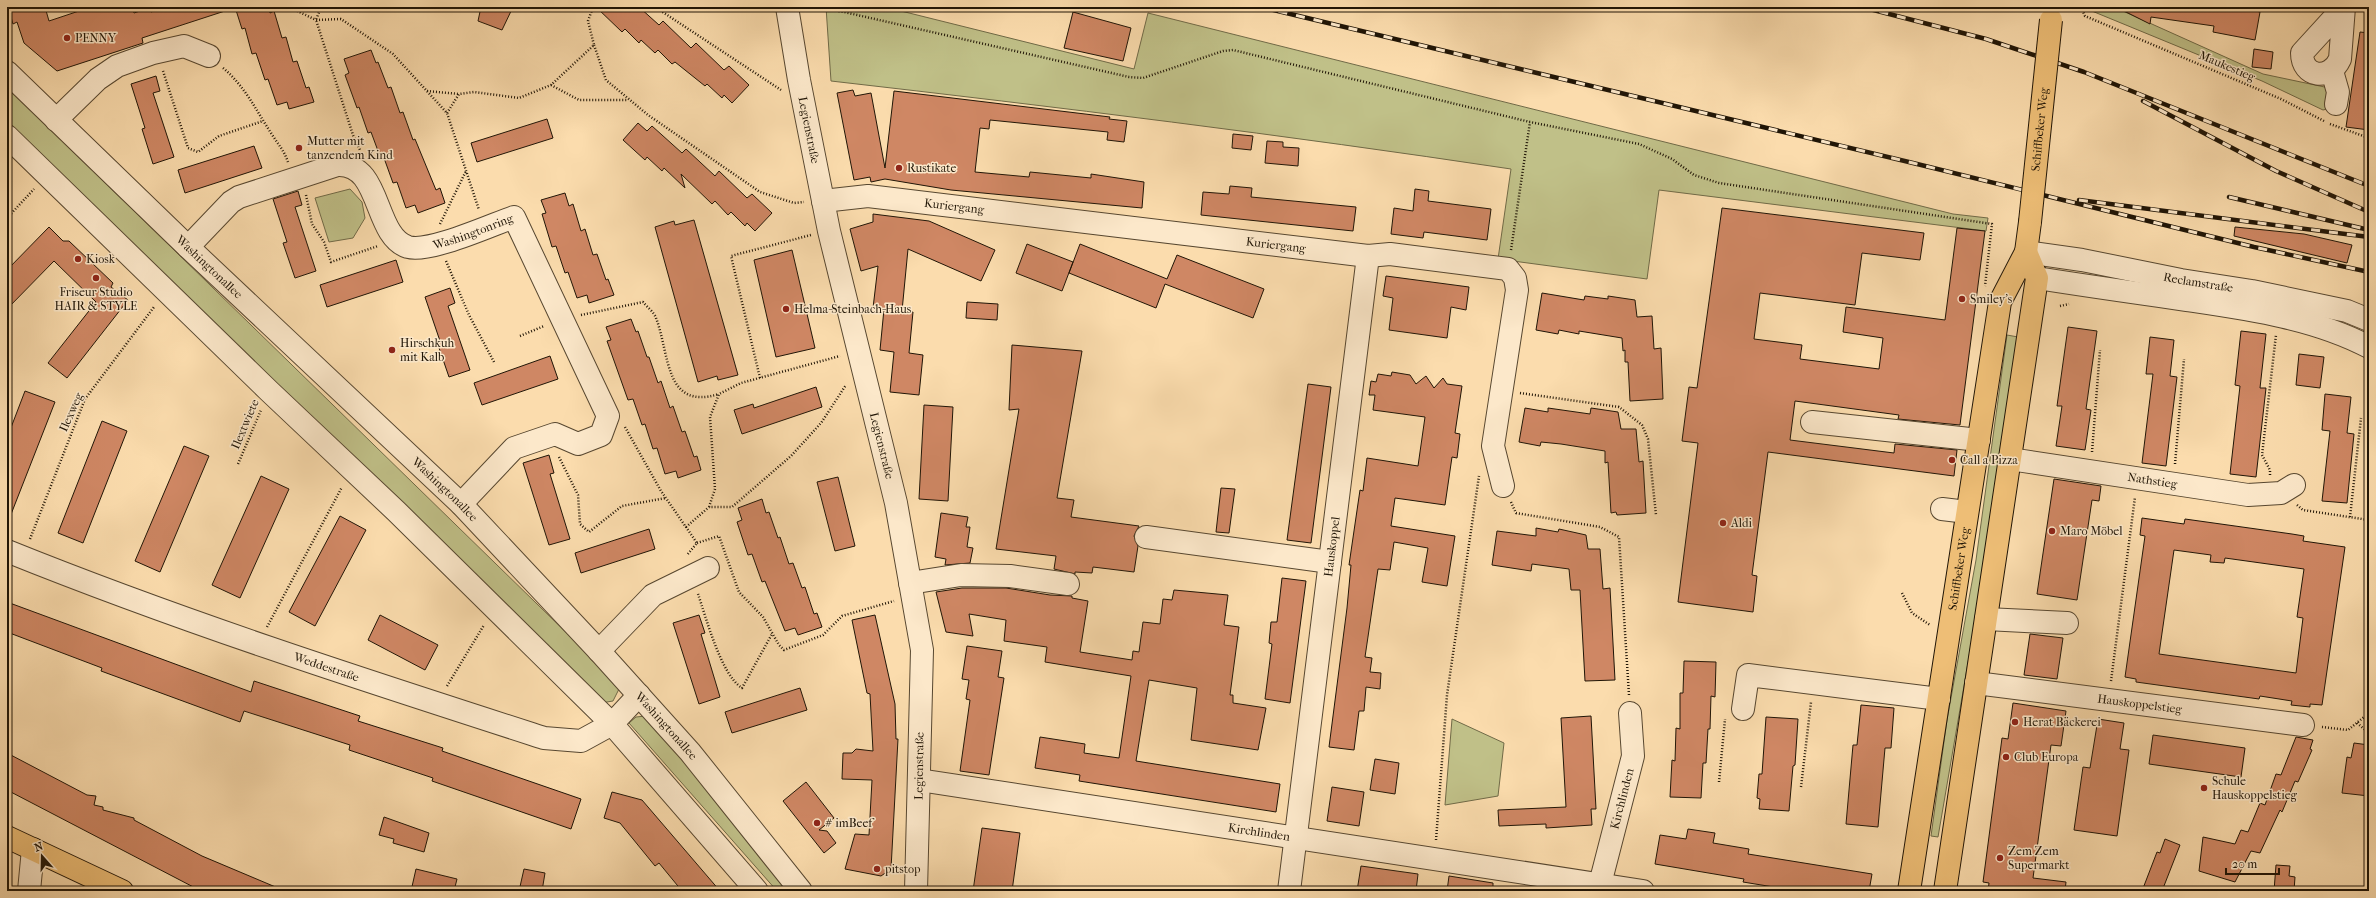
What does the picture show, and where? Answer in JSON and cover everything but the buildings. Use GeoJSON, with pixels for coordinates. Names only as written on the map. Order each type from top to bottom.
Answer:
{"type":"FeatureCollection","features":[{"type":"Feature","properties":{"kind":"main road","name":"Schiffbeker Weg"},"geometry":{"type":"LineString","coordinates":[[1909,891],[2000,302],[2026,252],[2052,13]]}},
{"type":"Feature","properties":{"kind":"main road"},"geometry":{"type":"LineString","coordinates":[[1945,891],[2037,278],[2026,252]]}},
{"type":"Feature","properties":{"kind":"main road"},"geometry":{"type":"LineString","coordinates":[[7,838],[122,891]]}},
{"type":"Feature","properties":{"kind":"street","name":"Legienstraße"},"geometry":{"type":"LineString","coordinates":[[787,7],[804,106],[829,231],[896,503],[922,650],[916,891]]}},
{"type":"Feature","properties":{"kind":"street"},"geometry":{"type":"LineString","coordinates":[[2344,7],[2340,60],[2332,71],[2326,74],[2314,74],[2304,65],[2302,53],[2344,7]]}},
{"type":"Feature","properties":{"kind":"street"},"geometry":{"type":"LineString","coordinates":[[56,120],[106,72],[117,66],[157,52],[184,46],[209,56]]}},
{"type":"Feature","properties":{"kind":"street"},"geometry":{"type":"LineString","coordinates":[[2332,71],[2338,92],[2336,104]]}},
{"type":"Feature","properties":{"kind":"street","name":"Washingtonallee"},"geometry":{"type":"LineString","coordinates":[[7,72],[188,247],[461,504],[599,651],[690,752],[801,891]]}},
{"type":"Feature","properties":{"kind":"street"},"geometry":{"type":"LineString","coordinates":[[7,136],[48,174],[269,391],[396,511],[612,724],[757,891]]}},
{"type":"Feature","properties":{"kind":"street"},"geometry":{"type":"LineString","coordinates":[[188,247],[231,202],[337,165],[347,164],[356,168],[362,175],[398,239]]}},
{"type":"Feature","properties":{"kind":"street","name":"Kuriergang"},"geometry":{"type":"LineString","coordinates":[[823,201],[868,196],[1368,256],[1390,254],[1508,270]]}},
{"type":"Feature","properties":{"kind":"street","name":"Washingtonring"},"geometry":{"type":"LineString","coordinates":[[398,239],[409,247],[434,245],[514,217],[608,416]]}},
{"type":"Feature","properties":{"kind":"street","name":"Reclamstraße"},"geometry":{"type":"LineString","coordinates":[[2026,252],[2082,260],[2181,280],[2252,291],[2347,311],[2369,320]]}},
{"type":"Feature","properties":{"kind":"street","name":"Hauskoppel"},"geometry":{"type":"LineString","coordinates":[[1289,891],[1368,256]]}},
{"type":"Feature","properties":{"kind":"street"},"geometry":{"type":"LineString","coordinates":[[1503,486],[1493,446],[1517,290],[1514,278],[1508,270]]}},
{"type":"Feature","properties":{"kind":"street","name":"Reclamstraße"},"geometry":{"type":"LineString","coordinates":[[2037,278],[2220,305],[2279,316],[2336,331],[2369,347]]}},
{"type":"Feature","properties":{"kind":"street"},"geometry":{"type":"LineString","coordinates":[[2336,331],[2369,331]]}},
{"type":"Feature","properties":{"kind":"street"},"geometry":{"type":"LineString","coordinates":[[461,504],[514,448],[555,434],[578,444],[601,435],[608,416]]}},
{"type":"Feature","properties":{"kind":"street"},"geometry":{"type":"LineString","coordinates":[[1812,422],[1979,440]]}},
{"type":"Feature","properties":{"kind":"street","name":"Nathstieg"},"geometry":{"type":"LineString","coordinates":[[2010,459],[2248,495],[2282,490]]}},
{"type":"Feature","properties":{"kind":"street"},"geometry":{"type":"LineString","coordinates":[[1942,509],[1968,512]]}},
{"type":"Feature","properties":{"kind":"street"},"geometry":{"type":"LineString","coordinates":[[1146,537],[1330,562]]}},
{"type":"Feature","properties":{"kind":"street","name":"Weddestraße"},"geometry":{"type":"LineString","coordinates":[[15,554],[172,614],[544,738],[581,741],[612,724],[639,695]]}},
{"type":"Feature","properties":{"kind":"street"},"geometry":{"type":"LineString","coordinates":[[599,651],[653,595],[695,568]]}},
{"type":"Feature","properties":{"kind":"street"},"geometry":{"type":"LineString","coordinates":[[911,589],[961,576],[1010,576],[1068,584]]}},
{"type":"Feature","properties":{"kind":"street"},"geometry":{"type":"LineString","coordinates":[[1986,618],[2067,623]]}},
{"type":"Feature","properties":{"kind":"street"},"geometry":{"type":"LineString","coordinates":[[1743,709],[1748,675],[1939,699]]}},
{"type":"Feature","properties":{"kind":"street","name":"Hauskoppelstieg"},"geometry":{"type":"LineString","coordinates":[[1976,684],[2303,725]]}},
{"type":"Feature","properties":{"kind":"street","name":"Kirchlinden"},"geometry":{"type":"LineString","coordinates":[[1600,884],[1633,756],[1630,713]]}},
{"type":"Feature","properties":{"kind":"street","name":"Kirchlinden"},"geometry":{"type":"LineString","coordinates":[[919,780],[1643,891]]}},
{"type":"Feature","properties":{"kind":"street"},"geometry":{"type":"LineString","coordinates":[[28,891],[33,850]]}},
{"type":"Feature","properties":{"kind":"path"},"geometry":{"type":"LineString","coordinates":[[289,7],[316,20],[341,19],[372,39],[393,54],[447,113],[485,228]]}},
{"type":"Feature","properties":{"kind":"path"},"geometry":{"type":"LineString","coordinates":[[322,7],[316,20],[353,135],[363,155],[356,168]]}},
{"type":"Feature","properties":{"kind":"path"},"geometry":{"type":"LineString","coordinates":[[592,7],[588,21],[594,45],[606,80],[648,116],[760,192],[794,203],[823,201]]}},
{"type":"Feature","properties":{"kind":"path"},"geometry":{"type":"LineString","coordinates":[[655,7],[804,106]]}},
{"type":"Feature","properties":{"kind":"path"},"geometry":{"type":"LineString","coordinates":[[812,7],[844,12],[1129,77],[1143,78],[1223,51],[1233,50],[1530,122],[1639,144],[1672,159],[1694,175],[1719,183],[1992,224],[1984,292]]}},
{"type":"Feature","properties":{"kind":"path","name":"Maukestieg"},"geometry":{"type":"LineString","coordinates":[[2081,7],[2085,16],[2281,99],[2338,128],[2369,138]]}},
{"type":"Feature","properties":{"kind":"path"},"geometry":{"type":"LineString","coordinates":[[427,91],[459,94],[474,92],[519,98],[551,84],[594,45]]}},
{"type":"Feature","properties":{"kind":"path"},"geometry":{"type":"LineString","coordinates":[[157,52],[188,148],[198,152],[219,136],[264,121]]}},
{"type":"Feature","properties":{"kind":"path"},"geometry":{"type":"LineString","coordinates":[[209,56],[238,80],[284,150],[299,178],[312,224],[324,242],[331,262],[398,239]]}},
{"type":"Feature","properties":{"kind":"path"},"geometry":{"type":"LineString","coordinates":[[551,84],[579,100],[629,100]]}},
{"type":"Feature","properties":{"kind":"path"},"geometry":{"type":"LineString","coordinates":[[447,113],[459,94]]}},
{"type":"Feature","properties":{"kind":"path"},"geometry":{"type":"LineString","coordinates":[[1508,270],[1530,122]]}},
{"type":"Feature","properties":{"kind":"path"},"geometry":{"type":"LineString","coordinates":[[466,170],[434,245],[494,362]]}},
{"type":"Feature","properties":{"kind":"path"},"geometry":{"type":"LineString","coordinates":[[7,218],[48,174]]}},
{"type":"Feature","properties":{"kind":"path"},"geometry":{"type":"LineString","coordinates":[[760,378],[731,256],[829,231]]}},
{"type":"Feature","properties":{"kind":"path","name":"Ilexweg"},"geometry":{"type":"LineString","coordinates":[[15,554],[85,399],[166,291]]}},
{"type":"Feature","properties":{"kind":"path"},"geometry":{"type":"LineString","coordinates":[[2052,306],[2060,306],[2061,299]]}},
{"type":"Feature","properties":{"kind":"path"},"geometry":{"type":"LineString","coordinates":[[520,336],[562,319],[643,302],[656,317],[677,388],[690,397],[704,398],[719,394],[741,383],[760,378],[860,357]]}},
{"type":"Feature","properties":{"kind":"path"},"geometry":{"type":"LineString","coordinates":[[2277,330],[2262,455],[2282,490],[2303,510],[2369,520]]}},
{"type":"Feature","properties":{"kind":"path"},"geometry":{"type":"LineString","coordinates":[[2090,471],[2097,411],[2095,398],[2100,350]]}},
{"type":"Feature","properties":{"kind":"path"},"geometry":{"type":"LineString","coordinates":[[709,507],[732,507],[791,456],[821,423],[860,357]]}},
{"type":"Feature","properties":{"kind":"path"},"geometry":{"type":"LineString","coordinates":[[2173,483],[2184,359]]}},
{"type":"Feature","properties":{"kind":"path","name":"Ilextwiete"},"geometry":{"type":"LineString","coordinates":[[238,464],[269,391]]}},
{"type":"Feature","properties":{"kind":"path"},"geometry":{"type":"LineString","coordinates":[[1502,391],[1619,407],[1642,425],[1648,439],[1656,515]]}},
{"type":"Feature","properties":{"kind":"path"},"geometry":{"type":"LineString","coordinates":[[686,527],[709,507],[716,489],[710,417],[719,394]]}},
{"type":"Feature","properties":{"kind":"path"},"geometry":{"type":"LineString","coordinates":[[608,416],[621,420],[666,498],[697,543],[695,568],[720,656],[737,684],[742,688],[772,634]]}},
{"type":"Feature","properties":{"kind":"path"},"geometry":{"type":"LineString","coordinates":[[2350,517],[2361,418]]}},
{"type":"Feature","properties":{"kind":"path"},"geometry":{"type":"LineString","coordinates":[[551,436],[565,474],[578,495],[580,524],[589,532],[622,506],[666,498]]}},
{"type":"Feature","properties":{"kind":"path"},"geometry":{"type":"LineString","coordinates":[[1435,859],[1447,695],[1460,593],[1482,460],[1493,446]]}},
{"type":"Feature","properties":{"kind":"path"},"geometry":{"type":"LineString","coordinates":[[259,643],[351,470]]}},
{"type":"Feature","properties":{"kind":"path"},"geometry":{"type":"LineString","coordinates":[[2108,701],[2138,478]]}},
{"type":"Feature","properties":{"kind":"path"},"geometry":{"type":"LineString","coordinates":[[1503,486],[1516,513],[1600,527],[1619,537],[1630,713]]}},
{"type":"Feature","properties":{"kind":"path"},"geometry":{"type":"LineString","coordinates":[[697,543],[719,536],[739,592],[763,617],[772,634],[784,650],[823,635],[842,616],[911,589]]}},
{"type":"Feature","properties":{"kind":"path"},"geometry":{"type":"LineString","coordinates":[[1902,593],[1912,613],[1934,627],[1949,630]]}},
{"type":"Feature","properties":{"kind":"path"},"geometry":{"type":"LineString","coordinates":[[437,703],[494,609]]}},
{"type":"Feature","properties":{"kind":"path"},"geometry":{"type":"LineString","coordinates":[[1801,787],[1814,683]]}},
{"type":"Feature","properties":{"kind":"path"},"geometry":{"type":"LineString","coordinates":[[2303,725],[2348,730],[2369,713]]}},
{"type":"Feature","properties":{"kind":"path"},"geometry":{"type":"LineString","coordinates":[[2357,722],[2369,733]]}},
{"type":"Feature","properties":{"kind":"green space"},"geometry":{"type":"Polygon","coordinates":[[[826,7],[885,7],[1134,69],[1148,13],[1953,214],[1988,218],[1986,231],[1659,190],[1647,279],[1498,259],[1511,169],[1171,122],[831,81],[826,7]]]}},
{"type":"Feature","properties":{"kind":"green space"},"geometry":{"type":"Polygon","coordinates":[[[2087,7],[2114,7],[2263,74],[2334,89],[2331,108],[2323,110],[2262,81],[2087,9],[2087,7]]]}},
{"type":"Feature","properties":{"kind":"green space"},"geometry":{"type":"Polygon","coordinates":[[[7,87],[618,683],[620,687],[613,701],[601,703],[497,597],[7,124],[7,87]]]}},
{"type":"Feature","properties":{"kind":"green space"},"geometry":{"type":"Polygon","coordinates":[[[350,189],[362,202],[365,218],[353,238],[329,242],[315,198],[350,189]]]}},
{"type":"Feature","properties":{"kind":"green space"},"geometry":{"type":"Polygon","coordinates":[[[2007,335],[2018,337],[1986,558],[1938,837],[1931,836],[1947,720],[1976,560],[2007,335]]]}},
{"type":"Feature","properties":{"kind":"green space"},"geometry":{"type":"Polygon","coordinates":[[[646,716],[653,720],[791,891],[777,891],[629,723],[636,717],[646,716]]]}},
{"type":"Feature","properties":{"kind":"green space"},"geometry":{"type":"Polygon","coordinates":[[[1452,719],[1504,743],[1498,796],[1445,805],[1452,719]]]}},
{"type":"Feature","properties":{"kind":"railway"},"geometry":{"type":"LineString","coordinates":[[1261,7],[1913,163],[2254,247],[2369,272]]}},
{"type":"Feature","properties":{"kind":"railway"},"geometry":{"type":"LineString","coordinates":[[1862,7],[1986,39],[2084,72],[2369,186]]}},
{"type":"Feature","properties":{"kind":"railway"},"geometry":{"type":"LineString","coordinates":[[2143,101],[2276,171],[2369,212]]}},
{"type":"Feature","properties":{"kind":"railway"},"geometry":{"type":"LineString","coordinates":[[2229,197],[2369,230]]}},
{"type":"Feature","properties":{"kind":"railway"},"geometry":{"type":"LineString","coordinates":[[2079,200],[2369,237]]}},
{"type":"Feature","properties":{"kind":"place","name":"PENNY"},"geometry":{"type":"Point","coordinates":[67,38]}},
{"type":"Feature","properties":{"kind":"place","name":"Mutter mit tanzendem Kind"},"geometry":{"type":"Point","coordinates":[299,148]}},
{"type":"Feature","properties":{"kind":"place","name":"Rustikate"},"geometry":{"type":"Point","coordinates":[899,168]}},
{"type":"Feature","properties":{"kind":"place","name":"Kiosk"},"geometry":{"type":"Point","coordinates":[78,259]}},
{"type":"Feature","properties":{"kind":"place","name":"Friseur Studio HAIR & STYLE"},"geometry":{"type":"Point","coordinates":[96,278]}},
{"type":"Feature","properties":{"kind":"place","name":"Smiley's"},"geometry":{"type":"Point","coordinates":[1962,299]}},
{"type":"Feature","properties":{"kind":"place","name":"Helma-Steinbach-Haus"},"geometry":{"type":"Point","coordinates":[786,309]}},
{"type":"Feature","properties":{"kind":"place","name":"Hirschkuh mit Kalb"},"geometry":{"type":"Point","coordinates":[392,350]}},
{"type":"Feature","properties":{"kind":"place","name":"Call a Pizza"},"geometry":{"type":"Point","coordinates":[1952,460]}},
{"type":"Feature","properties":{"kind":"place","name":"Aldi"},"geometry":{"type":"Point","coordinates":[1723,523]}},
{"type":"Feature","properties":{"kind":"place","name":"Maro Möbel"},"geometry":{"type":"Point","coordinates":[2052,531]}},
{"type":"Feature","properties":{"kind":"place","name":"Herat Bäckerei"},"geometry":{"type":"Point","coordinates":[2015,722]}},
{"type":"Feature","properties":{"kind":"place","name":"Club Europa"},"geometry":{"type":"Point","coordinates":[2006,757]}},
{"type":"Feature","properties":{"kind":"place","name":"Schule Hauskoppelstieg"},"geometry":{"type":"Point","coordinates":[2204,788]}},
{"type":"Feature","properties":{"kind":"place","name":"# imBeef"},"geometry":{"type":"Point","coordinates":[817,823]}},
{"type":"Feature","properties":{"kind":"place","name":"Zem Zem Supermarkt"},"geometry":{"type":"Point","coordinates":[2000,858]}},
{"type":"Feature","properties":{"kind":"place","name":"pitstop"},"geometry":{"type":"Point","coordinates":[877,869]}}]}
